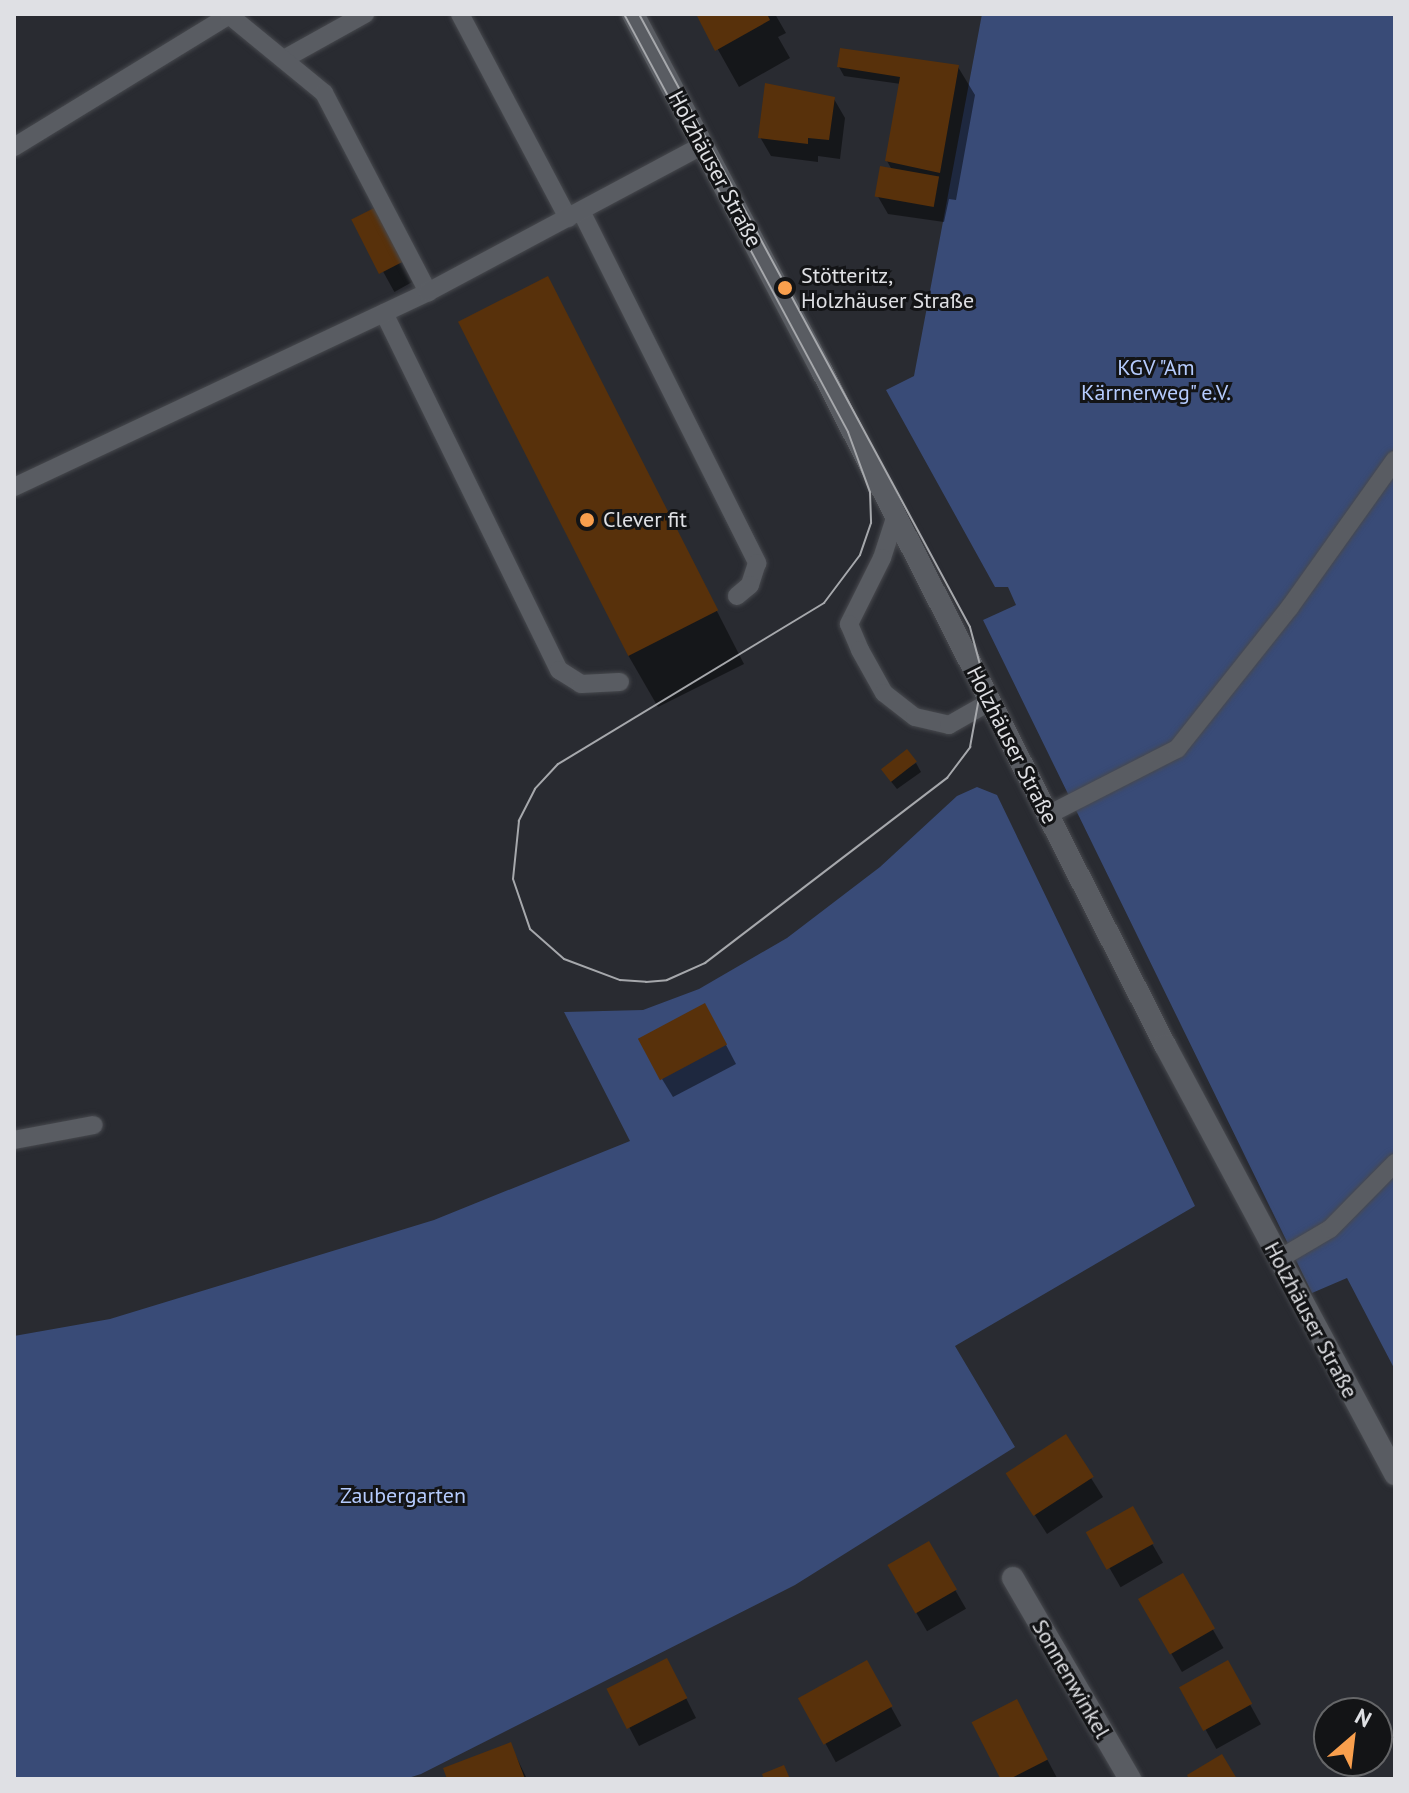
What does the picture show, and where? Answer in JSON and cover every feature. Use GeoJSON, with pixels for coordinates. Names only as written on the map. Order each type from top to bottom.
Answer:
{"type":"FeatureCollection","features":[{"type":"Feature","properties":{"kind":"main road","name":"Holzhäuser Straße"},"geometry":{"type":"LineString","coordinates":[[633,14],[896,515],[1279,1259],[1395,1474]]}},
{"type":"Feature","properties":{"kind":"main road","name":"Sonnenwinkel"},"geometry":{"type":"LineString","coordinates":[[1013,1578],[1130,1779]]}},
{"type":"Feature","properties":{"kind":"lane"},"geometry":{"type":"LineString","coordinates":[[14,147],[228,14],[324,93],[428,292]]}},
{"type":"Feature","properties":{"kind":"lane"},"geometry":{"type":"LineString","coordinates":[[284,59],[365,14]]}},
{"type":"Feature","properties":{"kind":"lane"},"geometry":{"type":"LineString","coordinates":[[460,14],[574,215],[757,563],[750,585],[737,596]]}},
{"type":"Feature","properties":{"kind":"lane"},"geometry":{"type":"LineString","coordinates":[[14,487],[428,292],[703,145]]}},
{"type":"Feature","properties":{"kind":"lane"},"geometry":{"type":"LineString","coordinates":[[384,313],[559,670],[581,684],[620,682]]}},
{"type":"Feature","properties":{"kind":"lane"},"geometry":{"type":"LineString","coordinates":[[1048,815],[1177,749],[1290,607],[1395,460]]}},
{"type":"Feature","properties":{"kind":"lane"},"geometry":{"type":"LineString","coordinates":[[896,515],[882,558],[849,624],[860,650],[884,693],[915,717],[949,725],[991,701]]}},
{"type":"Feature","properties":{"kind":"lane"},"geometry":{"type":"LineString","coordinates":[[14,1140],[94,1125]]}},
{"type":"Feature","properties":{"kind":"lane"},"geometry":{"type":"LineString","coordinates":[[1279,1259],[1330,1229],[1395,1163]]}},
{"type":"Feature","properties":{"kind":"green space","name":"KGV \"Am Kärrnerweg\" e.V."},"geometry":{"type":"Polygon","coordinates":[[[982,14],[1395,14],[1395,1370],[1347,1278],[1312,1293],[983,620],[1016,605],[1008,587],[995,587],[886,390],[914,376],[982,14]]]}},
{"type":"Feature","properties":{"kind":"green space","name":"Zaubergarten"},"geometry":{"type":"Polygon","coordinates":[[[977,787],[997,795],[1195,1206],[955,1346],[1015,1447],[795,1585],[421,1774],[405,1779],[14,1779],[14,1336],[110,1319],[434,1220],[630,1141],[564,1012],[643,1010],[699,989],[787,938],[880,867],[957,796],[977,787]]]}},
{"type":"Feature","properties":{"kind":"building"},"geometry":{"type":"Polygon","coordinates":[[[696,14],[767,14],[770,20],[715,51],[696,14]]]}},
{"type":"Feature","properties":{"kind":"building"},"geometry":{"type":"Polygon","coordinates":[[[840,48],[959,65],[940,173],[885,161],[900,77],[837,67],[840,48]]]}},
{"type":"Feature","properties":{"kind":"building"},"geometry":{"type":"Polygon","coordinates":[[[765,83],[835,97],[829,140],[808,138],[808,144],[758,138],[765,83]]]}},
{"type":"Feature","properties":{"kind":"building"},"geometry":{"type":"Polygon","coordinates":[[[880,166],[939,176],[934,207],[875,197],[880,166]]]}},
{"type":"Feature","properties":{"kind":"building"},"geometry":{"type":"Polygon","coordinates":[[[378,206],[406,260],[379,274],[351,220],[378,206]]]}},
{"type":"Feature","properties":{"kind":"building"},"geometry":{"type":"Polygon","coordinates":[[[548,276],[718,610],[628,656],[458,322],[548,276]]]}},
{"type":"Feature","properties":{"kind":"building"},"geometry":{"type":"Polygon","coordinates":[[[907,749],[917,762],[891,782],[881,769],[907,749]]]}},
{"type":"Feature","properties":{"kind":"building"},"geometry":{"type":"Polygon","coordinates":[[[705,1003],[727,1044],[660,1080],[638,1039],[705,1003]]]}},
{"type":"Feature","properties":{"kind":"building"},"geometry":{"type":"Polygon","coordinates":[[[1066,1434],[1094,1477],[1033,1516],[1006,1473],[1066,1434]]]}},
{"type":"Feature","properties":{"kind":"building"},"geometry":{"type":"Polygon","coordinates":[[[1133,1506],[1154,1544],[1107,1570],[1086,1532],[1133,1506]]]}},
{"type":"Feature","properties":{"kind":"building"},"geometry":{"type":"Polygon","coordinates":[[[929,1541],[957,1589],[915,1613],[887,1565],[929,1541]]]}},
{"type":"Feature","properties":{"kind":"building"},"geometry":{"type":"Polygon","coordinates":[[[1183,1573],[1215,1628],[1170,1654],[1138,1599],[1183,1573]]]}},
{"type":"Feature","properties":{"kind":"building"},"geometry":{"type":"Polygon","coordinates":[[[667,1658],[687,1698],[627,1729],[606,1689],[667,1658]]]}},
{"type":"Feature","properties":{"kind":"building"},"geometry":{"type":"Polygon","coordinates":[[[867,1660],[893,1706],[824,1745],[798,1698],[867,1660]]]}},
{"type":"Feature","properties":{"kind":"building"},"geometry":{"type":"Polygon","coordinates":[[[1228,1660],[1252,1704],[1203,1731],[1179,1687],[1228,1660]]]}},
{"type":"Feature","properties":{"kind":"building"},"geometry":{"type":"Polygon","coordinates":[[[1017,1699],[1048,1760],[1010,1779],[1001,1779],[972,1722],[1017,1699]]]}},
{"type":"Feature","properties":{"kind":"building"},"geometry":{"type":"Polygon","coordinates":[[[511,1742],[525,1779],[447,1779],[443,1768],[511,1742]]]}},
{"type":"Feature","properties":{"kind":"building"},"geometry":{"type":"Polygon","coordinates":[[[1222,1754],[1237,1779],[1189,1779],[1187,1775],[1222,1754]]]}},
{"type":"Feature","properties":{"kind":"building"},"geometry":{"type":"Polygon","coordinates":[[[784,1765],[790,1779],[764,1779],[762,1774],[784,1765]]]}},
{"type":"Feature","properties":{"kind":"tram line"},"geometry":{"type":"LineString","coordinates":[[624,14],[848,432],[870,492],[871,523],[860,555],[824,603],[558,764],[535,789],[519,821],[513,879],[530,929],[564,959],[620,980],[646,982],[667,980],[705,963],[947,778],[970,747],[983,676],[970,627],[639,14]]}},
{"type":"Feature","properties":{"kind":"place","name":"Stötteritz, Holzhäuser Straße"},"geometry":{"type":"Point","coordinates":[785,288]}},
{"type":"Feature","properties":{"kind":"place","name":"Clever fit"},"geometry":{"type":"Point","coordinates":[587,520]}}]}
